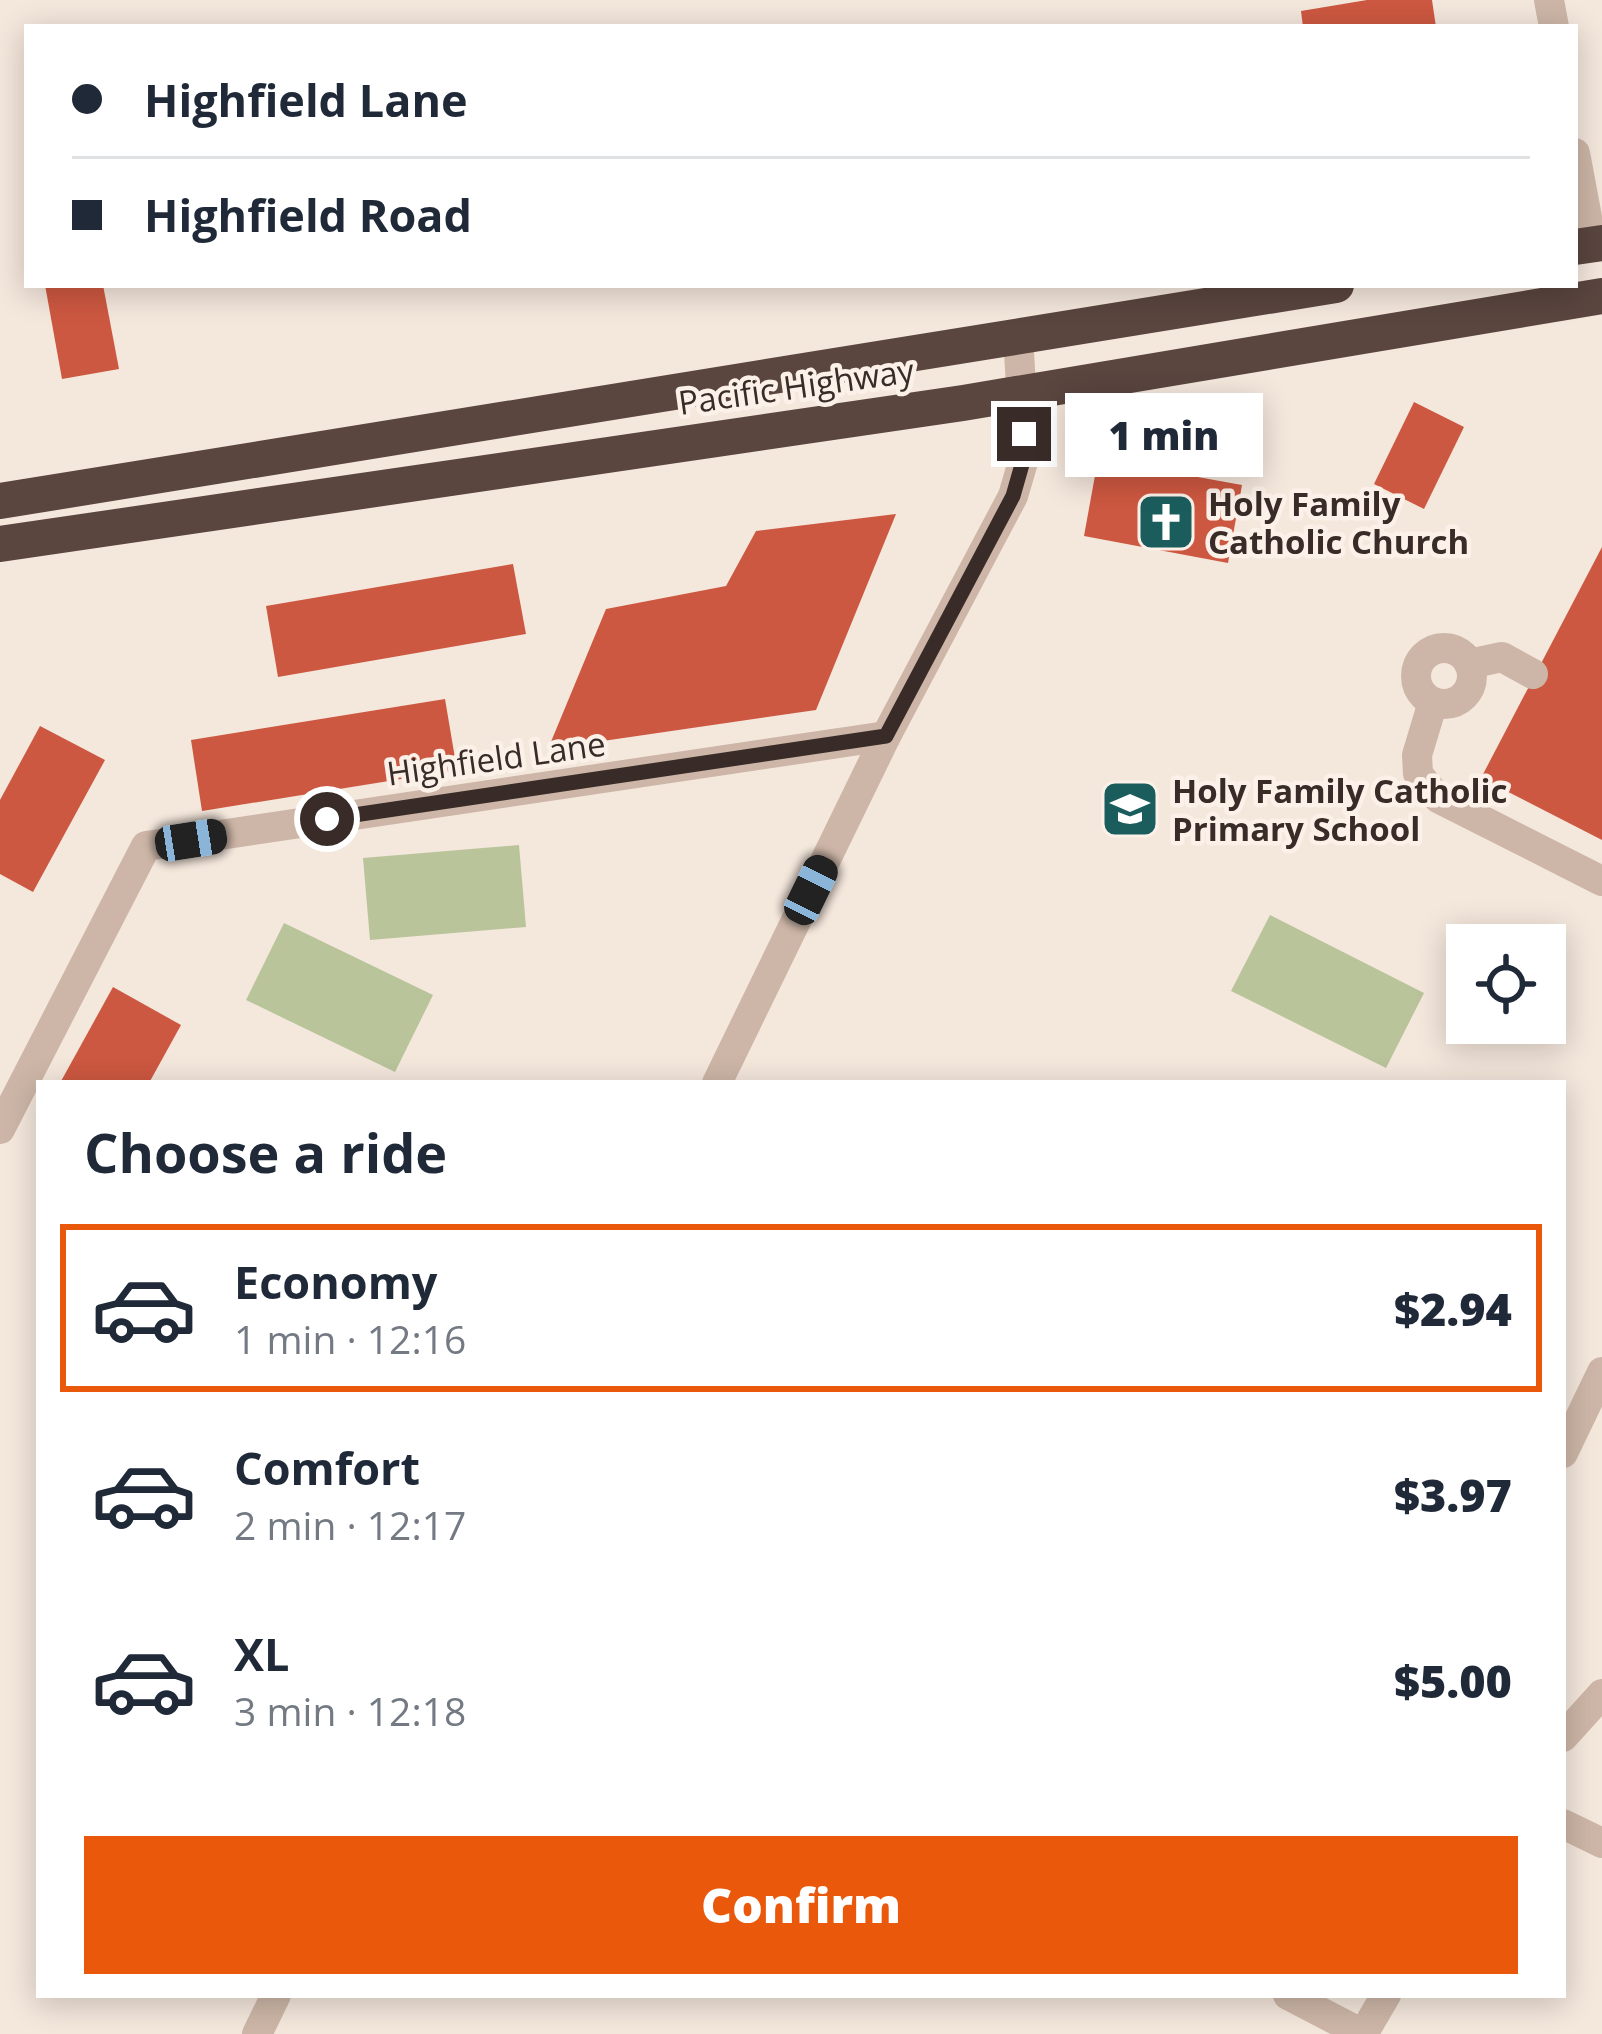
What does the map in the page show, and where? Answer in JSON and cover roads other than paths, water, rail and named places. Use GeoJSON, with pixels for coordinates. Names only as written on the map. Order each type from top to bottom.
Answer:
{"type":"FeatureCollection","features":[{"type":"Feature","properties":{"kind":"highway","name":"Pacific Highway"},"geometry":{"type":"LineString","coordinates":[[0,501],[1317,288]]}},
{"type":"Feature","properties":{"kind":"highway","name":"Pacific Highway"},"geometry":{"type":"LineString","coordinates":[[0,544],[1024,393],[1602,296]]}},
{"type":"Feature","properties":{"kind":"street"},"geometry":{"type":"LineString","coordinates":[[1578,171],[1590,245]]}},
{"type":"Feature","properties":{"kind":"street"},"geometry":{"type":"LineString","coordinates":[[718,1080],[886,736],[1013,496],[1025,454],[1018,335]]}},
{"type":"Feature","properties":{"kind":"street"},"geometry":{"type":"LineString","coordinates":[[1442,648],[1454,650],[1469,664],[1472,680],[1467,692],[1446,704],[1433,702],[1416,684],[1420,660],[1442,648]]}},
{"type":"Feature","properties":{"kind":"street"},"geometry":{"type":"LineString","coordinates":[[1469,664],[1502,657],[1533,674]]}},
{"type":"Feature","properties":{"kind":"street"},"geometry":{"type":"LineString","coordinates":[[1433,702],[1418,774],[1438,798],[1602,881]]}},
{"type":"Feature","properties":{"kind":"street","name":"Highfield Lane"},"geometry":{"type":"LineString","coordinates":[[0,1129],[146,846],[886,736]]}},
{"type":"Feature","properties":{"kind":"street"},"geometry":{"type":"LineString","coordinates":[[1566,1447],[1602,1372]]}},
{"type":"Feature","properties":{"kind":"street"},"geometry":{"type":"LineString","coordinates":[[1566,1734],[1602,1694]]}},
{"type":"Feature","properties":{"kind":"street"},"geometry":{"type":"LineString","coordinates":[[1566,1825],[1602,1843]]}},
{"type":"Feature","properties":{"kind":"street"},"geometry":{"type":"LineString","coordinates":[[257,2034],[275,1998]]}},
{"type":"Feature","properties":{"kind":"street"},"geometry":{"type":"LineString","coordinates":[[1294,1998],[1363,2034],[1384,1998]]}},
{"type":"Feature","properties":{"kind":"place","name":"Holy Family Catholic Church"},"geometry":{"type":"Point","coordinates":[1166,522]}},
{"type":"Feature","properties":{"kind":"place","name":"Holy Family Catholic Primary School"},"geometry":{"type":"Point","coordinates":[1130,809]}}]}
